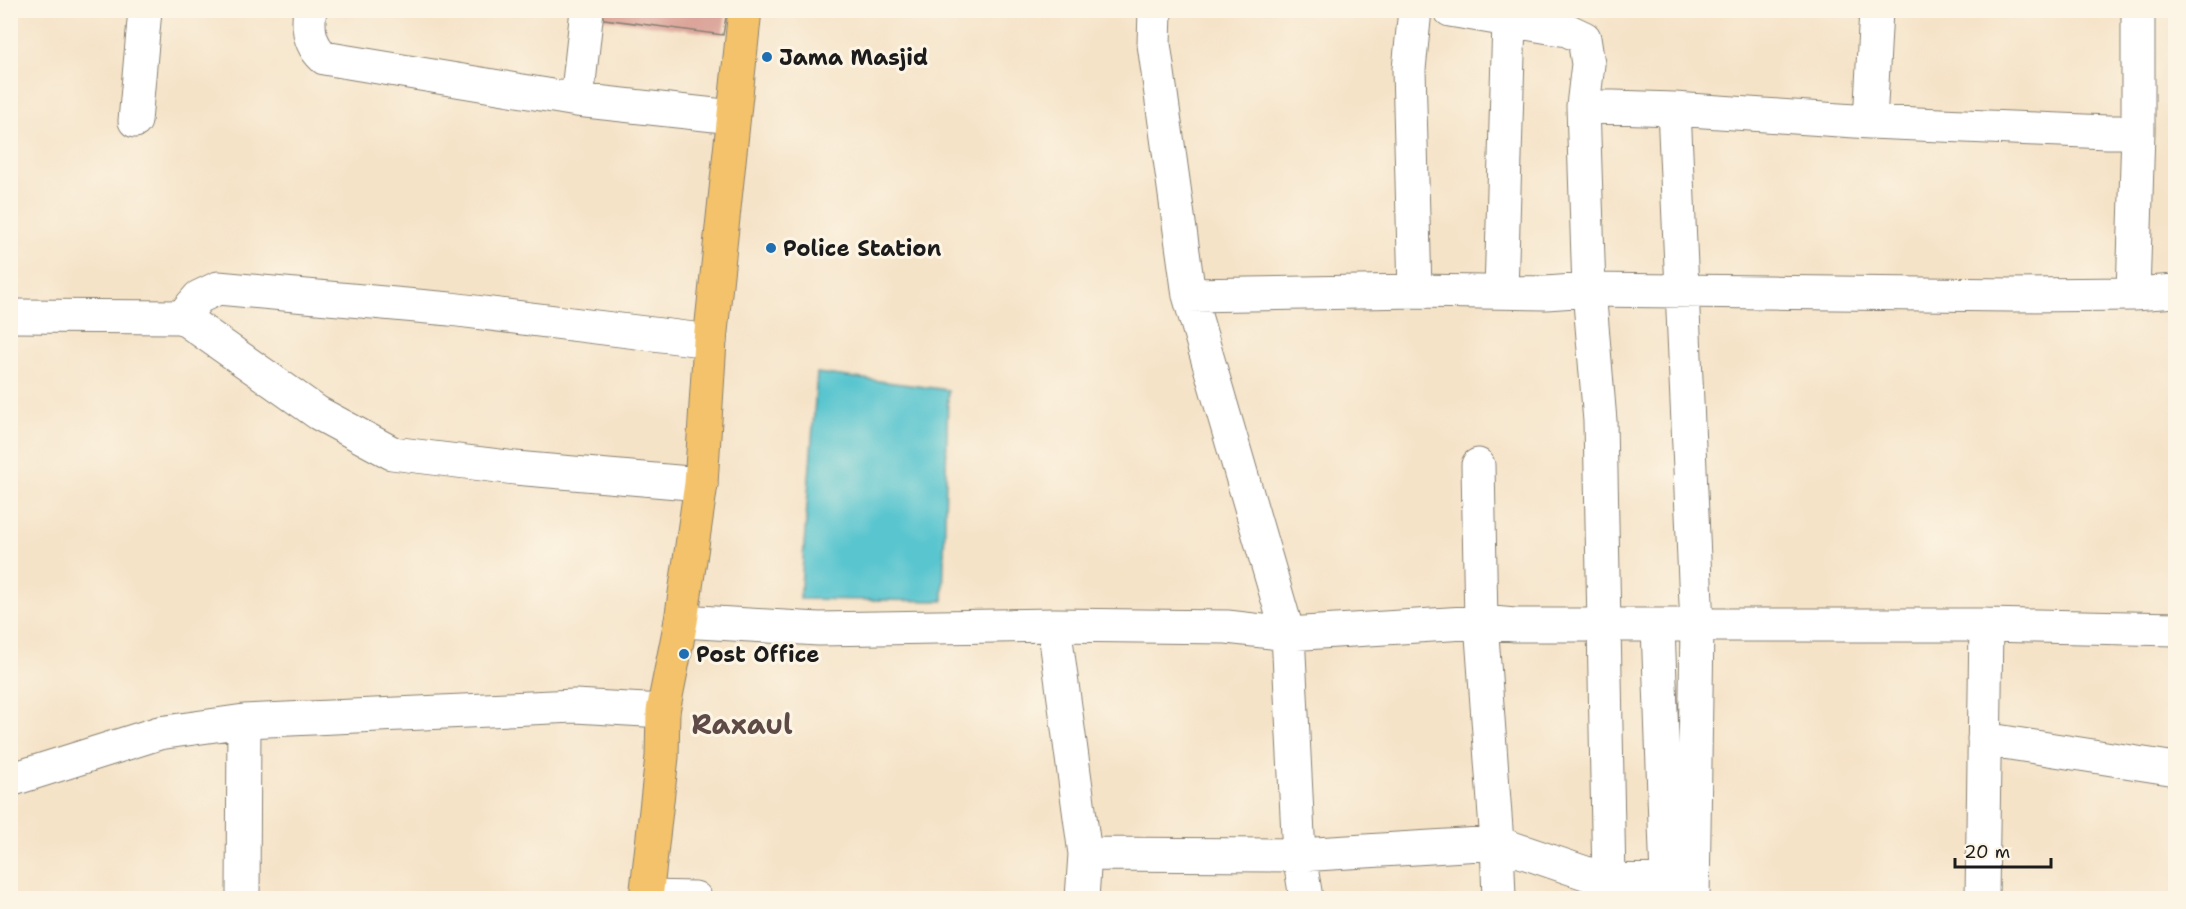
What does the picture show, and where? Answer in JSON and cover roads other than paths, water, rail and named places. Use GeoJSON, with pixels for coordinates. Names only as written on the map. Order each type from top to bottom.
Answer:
{"type":"FeatureCollection","features":[{"type":"Feature","properties":{"kind":"main road"},"geometry":{"type":"LineString","coordinates":[[647,898],[662,757],[663,711],[681,621],[701,484],[710,341],[745,10]]}},
{"type":"Feature","properties":{"kind":"street"},"geometry":{"type":"LineString","coordinates":[[135,121],[145,10]]}},
{"type":"Feature","properties":{"kind":"street"},"geometry":{"type":"LineString","coordinates":[[310,10],[309,38],[315,50],[324,57],[577,100],[733,117]]}},
{"type":"Feature","properties":{"kind":"street"},"geometry":{"type":"LineString","coordinates":[[577,100],[587,10]]}},
{"type":"Feature","properties":{"kind":"street"},"geometry":{"type":"LineString","coordinates":[[1155,10],[1154,44],[1189,295],[1288,634],[1299,855],[1306,898]]}},
{"type":"Feature","properties":{"kind":"street"},"geometry":{"type":"LineString","coordinates":[[1415,10],[1409,69],[1415,291]]}},
{"type":"Feature","properties":{"kind":"street"},"geometry":{"type":"LineString","coordinates":[[1450,10],[1567,30],[1584,38],[1588,64],[1583,106],[1589,290],[1600,421],[1609,881]]}},
{"type":"Feature","properties":{"kind":"street"},"geometry":{"type":"LineString","coordinates":[[1870,122],[1876,10]]}},
{"type":"Feature","properties":{"kind":"street"},"geometry":{"type":"LineString","coordinates":[[2133,294],[2138,131],[2138,10]]}},
{"type":"Feature","properties":{"kind":"street"},"geometry":{"type":"LineString","coordinates":[[1501,292],[1509,21]]}},
{"type":"Feature","properties":{"kind":"street"},"geometry":{"type":"LineString","coordinates":[[1583,106],[1674,109],[1870,122],[2108,132],[2138,131]]}},
{"type":"Feature","properties":{"kind":"street"},"geometry":{"type":"LineString","coordinates":[[1674,109],[1696,626],[1684,887]]}},
{"type":"Feature","properties":{"kind":"street"},"geometry":{"type":"LineString","coordinates":[[182,317],[199,297],[218,288],[450,309],[710,341]]}},
{"type":"Feature","properties":{"kind":"street"},"geometry":{"type":"LineString","coordinates":[[1189,295],[1415,291],[1546,294],[1589,290],[1682,293],[2133,294],[2175,291]]}},
{"type":"Feature","properties":{"kind":"street"},"geometry":{"type":"LineString","coordinates":[[10,316],[182,317],[318,413],[392,453],[515,468],[701,484]]}},
{"type":"Feature","properties":{"kind":"street"},"geometry":{"type":"LineString","coordinates":[[1478,465],[1481,622],[1499,898]]}},
{"type":"Feature","properties":{"kind":"street"},"geometry":{"type":"LineString","coordinates":[[681,621],[819,629],[1054,625],[1227,627],[1288,634],[1481,622],[1515,625],[1986,625],[2175,629]]}},
{"type":"Feature","properties":{"kind":"street"},"geometry":{"type":"LineString","coordinates":[[1054,625],[1085,854],[1082,898]]}},
{"type":"Feature","properties":{"kind":"street"},"geometry":{"type":"LineString","coordinates":[[1982,898],[1986,625]]}},
{"type":"Feature","properties":{"kind":"street"},"geometry":{"type":"LineString","coordinates":[[1658,626],[1684,887]]}},
{"type":"Feature","properties":{"kind":"street"},"geometry":{"type":"LineString","coordinates":[[10,780],[159,734],[244,722],[575,706],[663,711]]}},
{"type":"Feature","properties":{"kind":"street"},"geometry":{"type":"LineString","coordinates":[[243,898],[244,722]]}},
{"type":"Feature","properties":{"kind":"street"},"geometry":{"type":"LineString","coordinates":[[1984,739],[2175,769]]}},
{"type":"Feature","properties":{"kind":"street"},"geometry":{"type":"LineString","coordinates":[[1085,854],[1299,855],[1497,843],[1609,881],[1684,887]]}},
{"type":"Feature","properties":{"kind":"street"},"geometry":{"type":"LineString","coordinates":[[647,898],[695,898]]}},
{"type":"Feature","properties":{"kind":"water"},"geometry":{"type":"Polygon","coordinates":[[[817,373],[948,390],[943,601],[800,599],[817,373]]]}},
{"type":"Feature","properties":{"kind":"place","name":"Jama Masjid"},"geometry":{"type":"Point","coordinates":[767,57]}},
{"type":"Feature","properties":{"kind":"place","name":"Police Station"},"geometry":{"type":"Point","coordinates":[771,248]}},
{"type":"Feature","properties":{"kind":"place","name":"Post Office"},"geometry":{"type":"Point","coordinates":[684,654]}},
{"type":"Feature","properties":{"kind":"district","name":"Raxaul"},"geometry":{"type":"Point","coordinates":[742,724]}}]}
